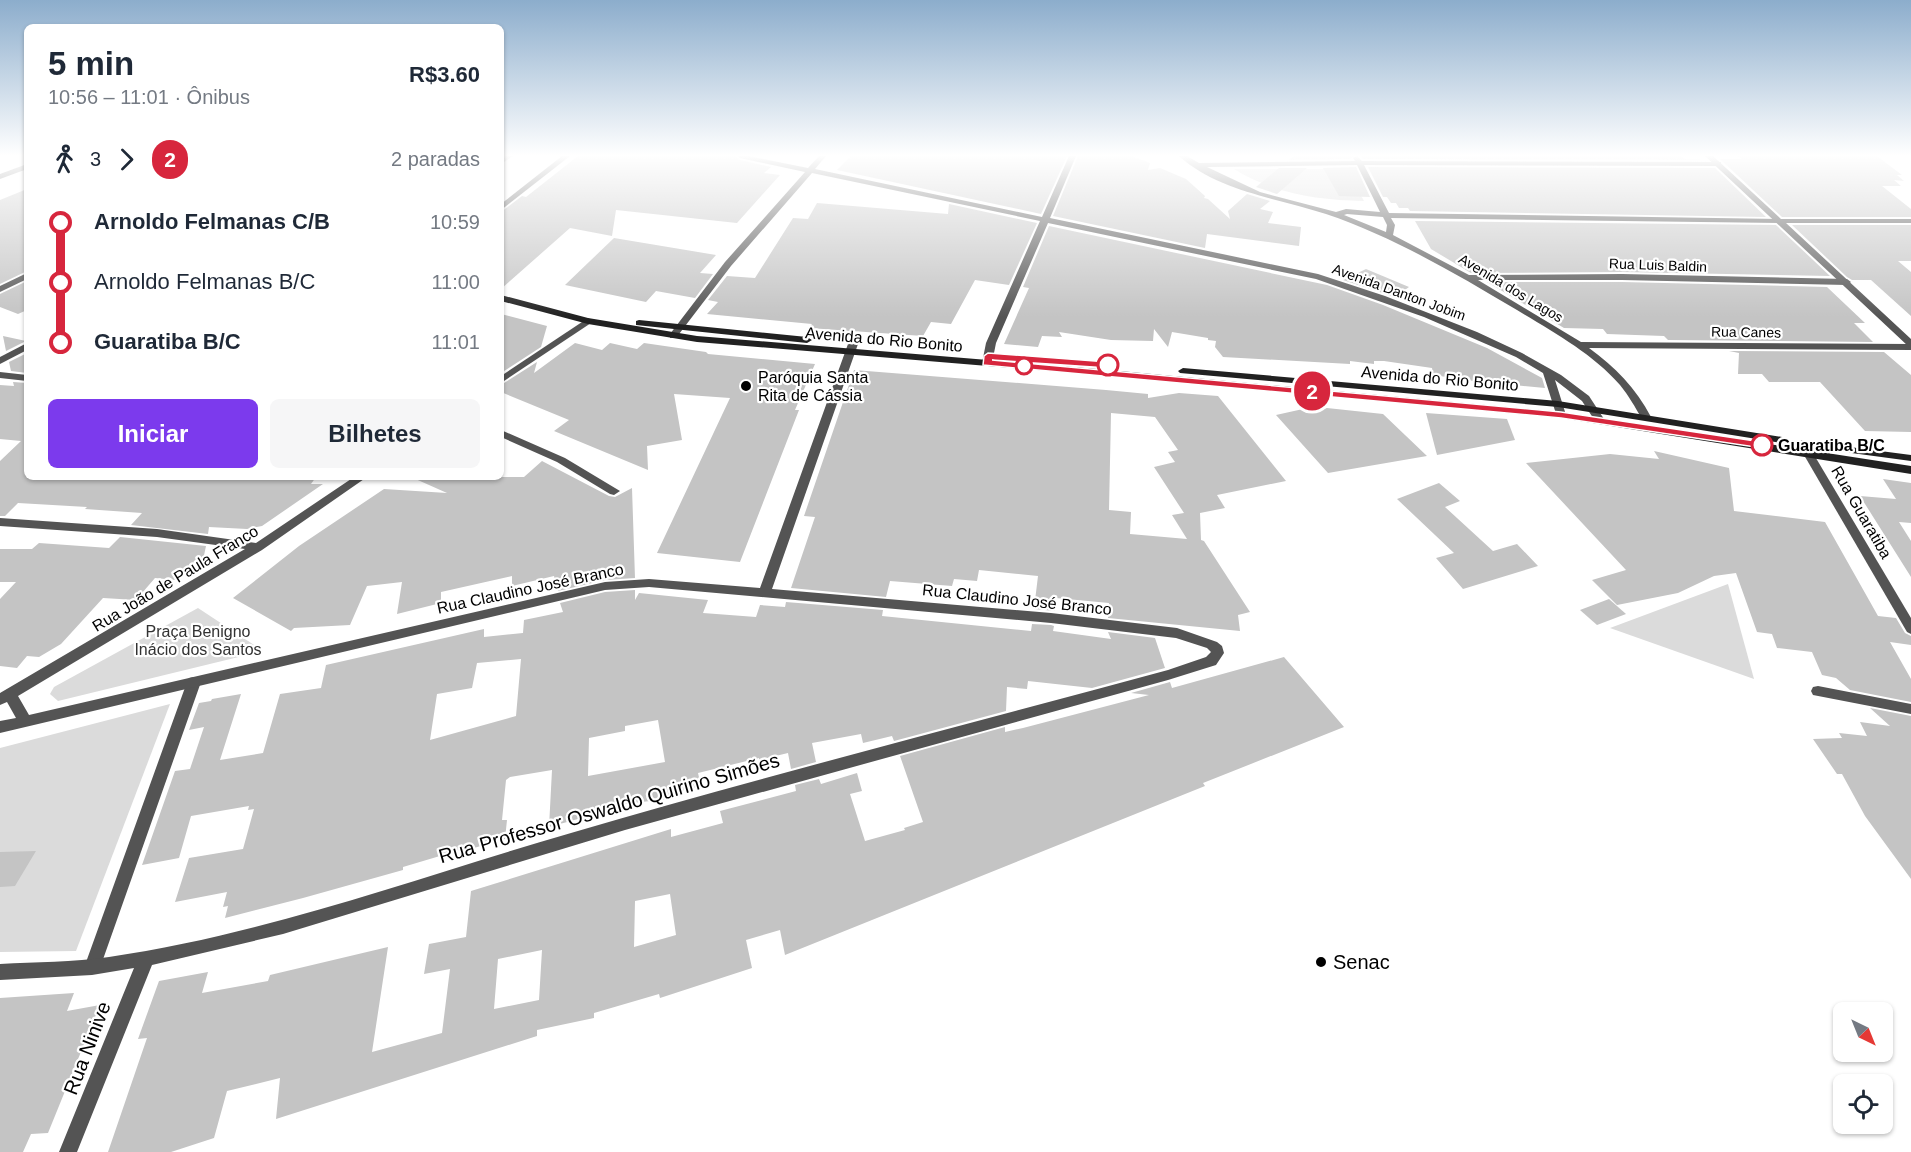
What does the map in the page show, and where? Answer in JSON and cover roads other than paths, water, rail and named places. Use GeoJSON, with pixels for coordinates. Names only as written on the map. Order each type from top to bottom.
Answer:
{"type":"FeatureCollection","features":[{"type":"Feature","properties":{"kind":"main road","name":"Avenida do Rio Bonito"},"geometry":{"type":"LineString","coordinates":[[504,291],[545,303],[675,332]]}},
{"type":"Feature","properties":{"kind":"main road","name":"Avenida do Rio Bonito"},"geometry":{"type":"LineString","coordinates":[[504,299],[588,321],[675,332],[1560,409],[1805,448],[1911,458]]}},
{"type":"Feature","properties":{"kind":"main road","name":"Avenida do Rio Bonito"},"geometry":{"type":"LineString","coordinates":[[1598,414],[1646,417],[1911,470]]}},
{"type":"Feature","properties":{"kind":"street"},"geometry":{"type":"LineString","coordinates":[[675,332],[728,264],[776,210]]}},
{"type":"Feature","properties":{"kind":"street","name":"Avenida Danton Jobim"},"geometry":{"type":"LineString","coordinates":[[997,210],[1318,277],[1351,286],[1488,340],[1548,372],[1584,397],[1598,414]]}},
{"type":"Feature","properties":{"kind":"street"},"geometry":{"type":"LineString","coordinates":[[987,359],[1031,250],[1051,210]]}},
{"type":"Feature","properties":{"kind":"street","name":"Avenida dos Lagos"},"geometry":{"type":"LineString","coordinates":[[1318,210],[1389,235],[1468,277],[1580,345],[1616,376],[1646,417]]}},
{"type":"Feature","properties":{"kind":"street"},"geometry":{"type":"LineString","coordinates":[[1382,210],[1391,225],[1389,235]]}},
{"type":"Feature","properties":{"kind":"street"},"geometry":{"type":"LineString","coordinates":[[1769,210],[1847,282],[1911,346]]}},
{"type":"Feature","properties":{"kind":"street","name":"Avenida dos Lagos"},"geometry":{"type":"LineString","coordinates":[[1337,215],[1346,212],[1384,215],[1911,221]]}},
{"type":"Feature","properties":{"kind":"street"},"geometry":{"type":"LineString","coordinates":[[0,289],[24,277]]}},
{"type":"Feature","properties":{"kind":"street","name":"Rua Luis Baldin"},"geometry":{"type":"LineString","coordinates":[[1468,277],[1622,277],[1847,282]]}},
{"type":"Feature","properties":{"kind":"street"},"geometry":{"type":"LineString","coordinates":[[504,378],[588,321]]}},
{"type":"Feature","properties":{"kind":"street","name":"Rua Canes"},"geometry":{"type":"LineString","coordinates":[[1580,345],[1911,346]]}},
{"type":"Feature","properties":{"kind":"street"},"geometry":{"type":"LineString","coordinates":[[0,361],[24,348]]}},
{"type":"Feature","properties":{"kind":"street"},"geometry":{"type":"LineString","coordinates":[[765,591],[801,495],[851,348]]}},
{"type":"Feature","properties":{"kind":"street"},"geometry":{"type":"LineString","coordinates":[[1548,372],[1560,409]]}},
{"type":"Feature","properties":{"kind":"street"},"geometry":{"type":"LineString","coordinates":[[0,375],[24,378]]}},
{"type":"Feature","properties":{"kind":"street"},"geometry":{"type":"LineString","coordinates":[[504,434],[561,460],[601,481],[614,491]]}},
{"type":"Feature","properties":{"kind":"street","name":"Rua Guaratiba"},"geometry":{"type":"LineString","coordinates":[[1805,448],[1911,628]]}},
{"type":"Feature","properties":{"kind":"street","name":"Rua João de Paula Franco"},"geometry":{"type":"LineString","coordinates":[[5,698],[258,547],[358,480]]}},
{"type":"Feature","properties":{"kind":"street"},"geometry":{"type":"LineString","coordinates":[[0,522],[157,533],[258,547]]}},
{"type":"Feature","properties":{"kind":"street","name":"Rua Claudino José Branco"},"geometry":{"type":"LineString","coordinates":[[0,728],[605,586],[649,583],[765,591],[1051,618],[1177,633],[1212,645],[1217,649]]}},
{"type":"Feature","properties":{"kind":"street","name":"Rua Professor Oswaldo Quirino Simões"},"geometry":{"type":"LineString","coordinates":[[0,972],[117,964],[246,936],[372,901],[547,846],[1168,675],[1211,661],[1218,653],[1217,649]]}},
{"type":"Feature","properties":{"kind":"street"},"geometry":{"type":"LineString","coordinates":[[93,965],[194,682]]}},
{"type":"Feature","properties":{"kind":"street"},"geometry":{"type":"LineString","coordinates":[[1818,691],[1911,709]]}},
{"type":"Feature","properties":{"kind":"street"},"geometry":{"type":"LineString","coordinates":[[5,698],[26,722]]}},
{"type":"Feature","properties":{"kind":"street","name":"Rua Ninive"},"geometry":{"type":"LineString","coordinates":[[68,1152],[146,959]]}},
{"type":"Feature","properties":{"kind":"place","name":"Paróquia Santa Rita de Cássia"},"geometry":{"type":"Point","coordinates":[746,386]}},
{"type":"Feature","properties":{"kind":"place","name":"Guaratiba B/C"},"geometry":{"type":"Point","coordinates":[1762,445]}},
{"type":"Feature","properties":{"kind":"place","name":"Senac"},"geometry":{"type":"Point","coordinates":[1321,962]}},
{"type":"Feature","properties":{"kind":"park label","name":"Praça Benigno Inácio dos Santos"},"geometry":{"type":"Point","coordinates":[198,640]}}]}
